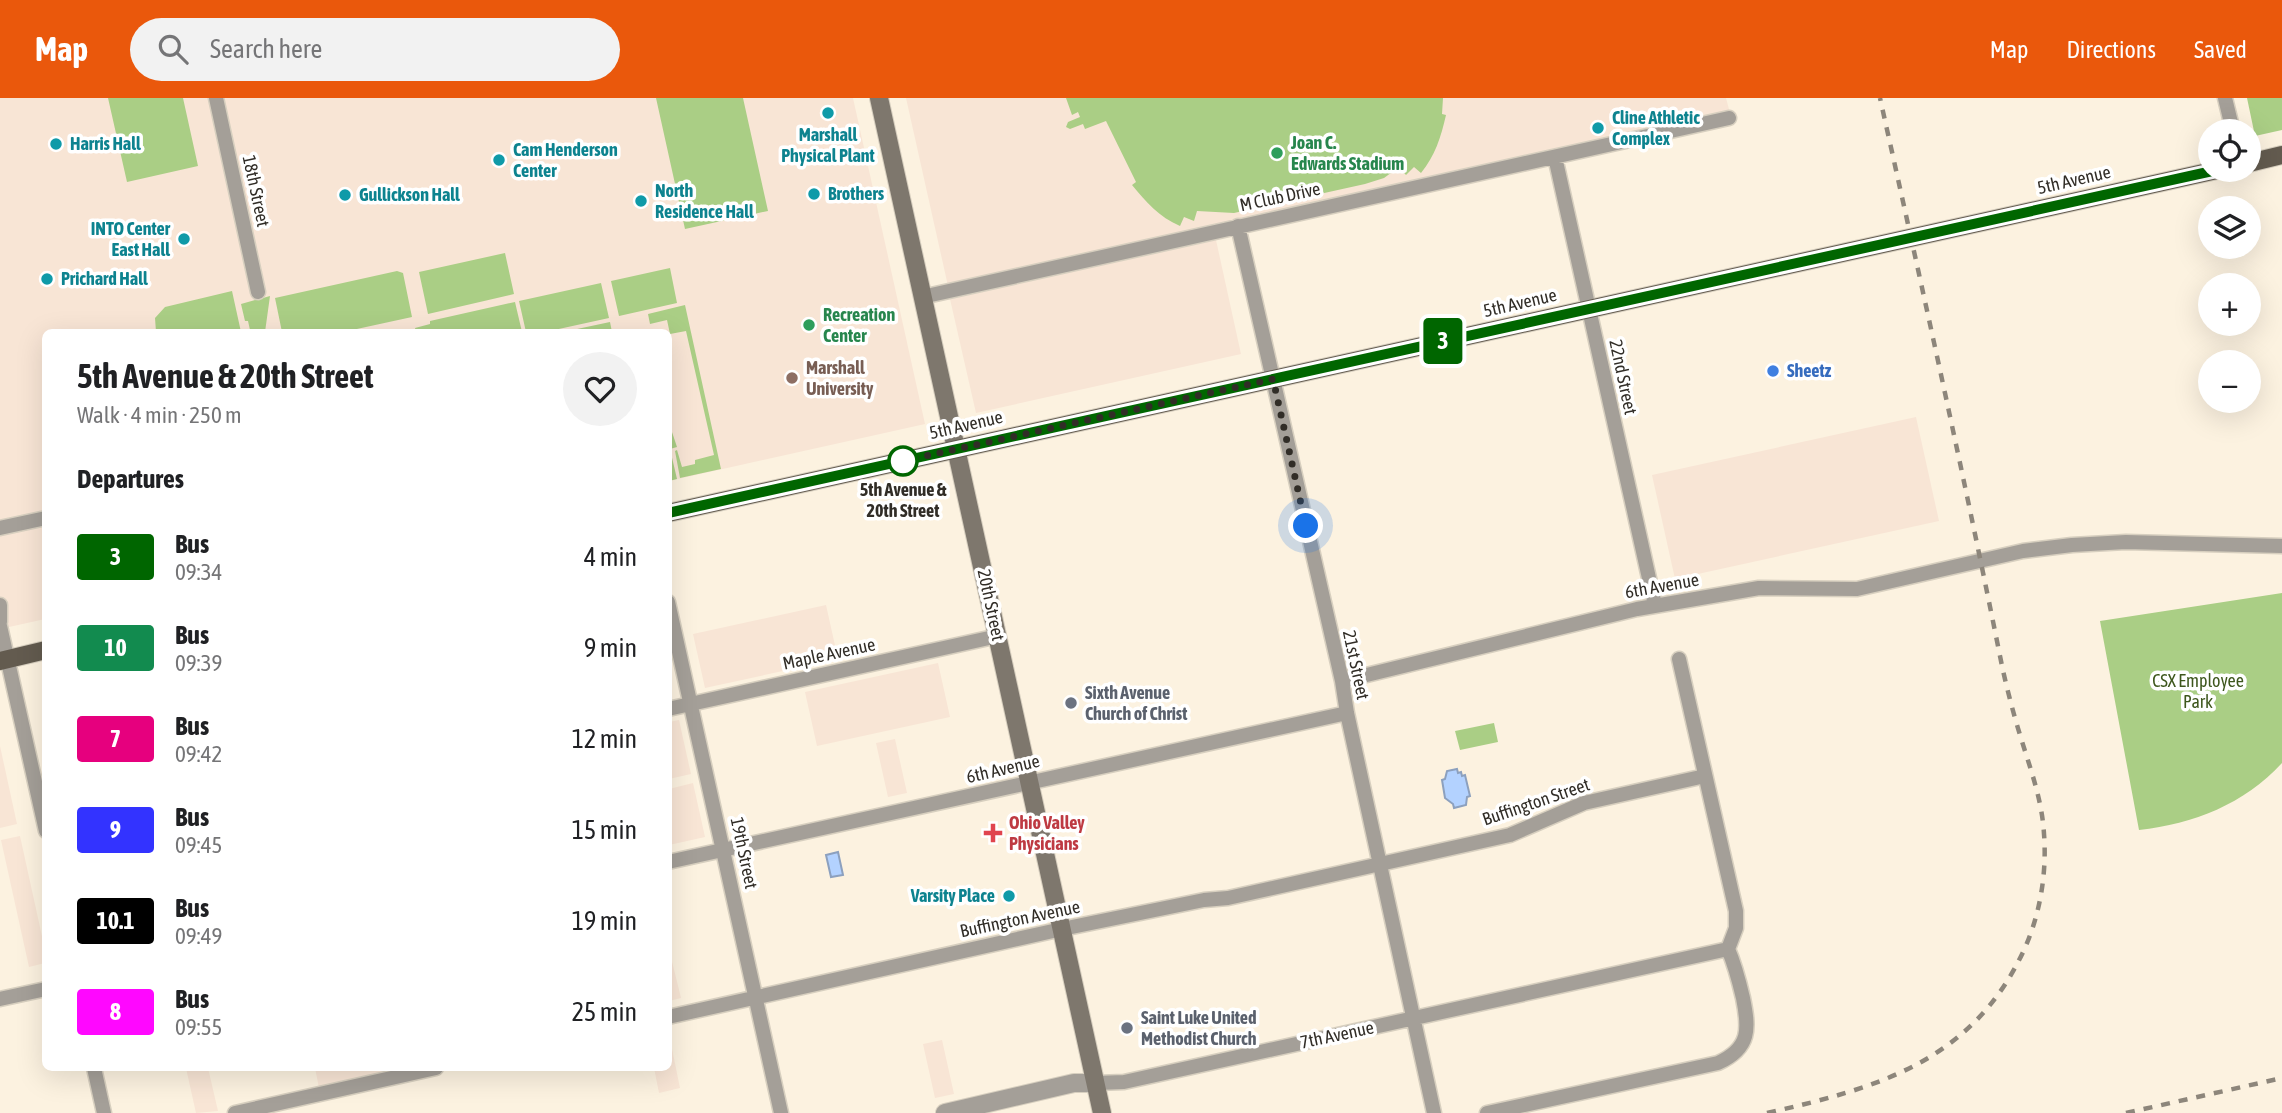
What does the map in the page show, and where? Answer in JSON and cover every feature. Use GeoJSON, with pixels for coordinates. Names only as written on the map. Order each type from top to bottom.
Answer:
{"type":"FeatureCollection","features":[{"type":"Feature","properties":{"kind":"main road","name":"20th Street"},"geometry":{"type":"LineString","coordinates":[[879,98],[1102,1113]]}},
{"type":"Feature","properties":{"kind":"main road"},"geometry":{"type":"LineString","coordinates":[[2261,160],[2282,155]]}},
{"type":"Feature","properties":{"kind":"main road","name":"5th Avenue"},"geometry":{"type":"LineString","coordinates":[[672,512],[2198,174]]}},
{"type":"Feature","properties":{"kind":"main road"},"geometry":{"type":"LineString","coordinates":[[4,660],[42,651]]}},
{"type":"Feature","properties":{"kind":"street","name":"18th Street"},"geometry":{"type":"LineString","coordinates":[[216,98],[258,292]]}},
{"type":"Feature","properties":{"kind":"street"},"geometry":{"type":"LineString","coordinates":[[2225,98],[2230,119]]}},
{"type":"Feature","properties":{"kind":"street","name":"M Club Drive"},"geometry":{"type":"LineString","coordinates":[[922,297],[1729,118]]}},
{"type":"Feature","properties":{"kind":"street","name":"22nd Street"},"geometry":{"type":"LineString","coordinates":[[1555,157],[1654,605]]}},
{"type":"Feature","properties":{"kind":"street","name":"21st Street"},"geometry":{"type":"LineString","coordinates":[[1238,226],[1342,681],[1434,1113]]}},
{"type":"Feature","properties":{"kind":"street"},"geometry":{"type":"LineString","coordinates":[[0,528],[42,519]]}},
{"type":"Feature","properties":{"kind":"street","name":"6th Avenue"},"geometry":{"type":"LineString","coordinates":[[1342,681],[1654,605],[1774,587],[1857,589],[2046,547],[2101,543],[2282,546]]}},
{"type":"Feature","properties":{"kind":"street"},"geometry":{"type":"LineString","coordinates":[[0,605],[4,660],[42,815]]}},
{"type":"Feature","properties":{"kind":"street","name":"19th Street"},"geometry":{"type":"LineString","coordinates":[[672,619],[781,1113]]}},
{"type":"Feature","properties":{"kind":"street","name":"Maple Avenue"},"geometry":{"type":"LineString","coordinates":[[672,708],[998,636]]}},
{"type":"Feature","properties":{"kind":"street"},"geometry":{"type":"LineString","coordinates":[[1488,1113],[1718,1063],[1732,1055],[1741,1045],[1748,1029],[1738,975],[1728,949],[1734,937],[1737,920],[1679,659]]}},
{"type":"Feature","properties":{"kind":"street","name":"6th Avenue"},"geometry":{"type":"LineString","coordinates":[[672,862],[1347,713]]}},
{"type":"Feature","properties":{"kind":"street","name":"Buffington Street"},"geometry":{"type":"LineString","coordinates":[[1380,863],[1510,835],[1584,803],[1705,776]]}},
{"type":"Feature","properties":{"kind":"street","name":"Buffington Avenue"},"geometry":{"type":"LineString","coordinates":[[672,1016],[1062,929],[1204,900],[1228,898],[1380,863]]}},
{"type":"Feature","properties":{"kind":"street","name":"7th Avenue"},"geometry":{"type":"LineString","coordinates":[[945,1113],[1074,1083],[1124,1082],[1728,949]]}},
{"type":"Feature","properties":{"kind":"street"},"geometry":{"type":"LineString","coordinates":[[0,999],[42,990]]}},
{"type":"Feature","properties":{"kind":"street"},"geometry":{"type":"LineString","coordinates":[[95,1071],[104,1113]]}},
{"type":"Feature","properties":{"kind":"street"},"geometry":{"type":"LineString","coordinates":[[235,1113],[423,1071]]}},
{"type":"Feature","properties":{"kind":"shaded area","name":"Marshall University"},"geometry":{"type":"Polygon","coordinates":[[[0,98],[853,98],[925,424],[672,480],[672,329],[42,329],[42,620],[0,629],[0,98]]]}},
{"type":"Feature","properties":{"kind":"shaded area"},"geometry":{"type":"Polygon","coordinates":[[[906,98],[1726,98],[1730,113],[948,286],[906,98]]]}},
{"type":"Feature","properties":{"kind":"shaded area"},"geometry":{"type":"Polygon","coordinates":[[[1216,240],[1241,354],[976,413],[950,299],[1216,240]]]}},
{"type":"Feature","properties":{"kind":"shaded area"},"geometry":{"type":"Polygon","coordinates":[[[1916,417],[1939,521],[1675,579],[1652,475],[1916,417]]]}},
{"type":"Feature","properties":{"kind":"shaded area"},"geometry":{"type":"Polygon","coordinates":[[[826,605],[838,659],[705,688],[693,634],[826,605]]]}},
{"type":"Feature","properties":{"kind":"shaded area"},"geometry":{"type":"Polygon","coordinates":[[[938,663],[950,717],[817,746],[805,692],[938,663]]]}},
{"type":"Feature","properties":{"kind":"shaded area"},"geometry":{"type":"Polygon","coordinates":[[[679,720],[691,774],[672,778],[672,721],[679,720]]]}},
{"type":"Feature","properties":{"kind":"shaded area"},"geometry":{"type":"Polygon","coordinates":[[[895,739],[907,793],[888,797],[876,743],[895,739]]]}},
{"type":"Feature","properties":{"kind":"shaded area"},"geometry":{"type":"Polygon","coordinates":[[[0,746],[17,824],[0,828],[0,746]]]}},
{"type":"Feature","properties":{"kind":"shaded area"},"geometry":{"type":"Polygon","coordinates":[[[693,783],[705,837],[672,844],[672,788],[693,783]]]}},
{"type":"Feature","properties":{"kind":"shaded area"},"geometry":{"type":"Polygon","coordinates":[[[20,836],[42,936],[42,964],[29,967],[1,840],[20,836]]]}},
{"type":"Feature","properties":{"kind":"shaded area"},"geometry":{"type":"Polygon","coordinates":[[[672,961],[681,998],[672,1000],[672,961]]]}},
{"type":"Feature","properties":{"kind":"shaded area"},"geometry":{"type":"Polygon","coordinates":[[[942,1040],[954,1094],[935,1098],[923,1044],[942,1040]]]}},
{"type":"Feature","properties":{"kind":"shaded area"},"geometry":{"type":"Polygon","coordinates":[[[672,1049],[680,1088],[659,1093],[655,1071],[672,1071],[672,1049]]]}},
{"type":"Feature","properties":{"kind":"shaded area"},"geometry":{"type":"Polygon","coordinates":[[[187,1071],[209,1071],[218,1111],[196,1113],[187,1071]]]}},
{"type":"Feature","properties":{"kind":"shaded area"},"geometry":{"type":"Polygon","coordinates":[[[316,1071],[399,1071],[319,1088],[316,1071]]]}},
{"type":"Feature","properties":{"kind":"green space"},"geometry":{"type":"Polygon","coordinates":[[[108,98],[183,98],[198,166],[127,182],[108,98]]]}},
{"type":"Feature","properties":{"kind":"green space"},"geometry":{"type":"Polygon","coordinates":[[[656,98],[743,98],[768,211],[685,229],[656,98]]]}},
{"type":"Feature","properties":{"kind":"green space","name":"Joan C. Edwards Stadium"},"geometry":{"type":"Polygon","coordinates":[[[1066,98],[1443,98],[1442,114],[1446,115],[1437,146],[1421,173],[1414,167],[1406,175],[1399,167],[1384,178],[1365,184],[1234,213],[1197,211],[1194,221],[1184,217],[1180,226],[1159,214],[1132,185],[1136,182],[1106,121],[1085,129],[1083,124],[1070,129],[1066,127],[1068,122],[1080,117],[1078,112],[1072,115],[1066,98]]]}},
{"type":"Feature","properties":{"kind":"green space"},"geometry":{"type":"Polygon","coordinates":[[[2247,98],[2282,98],[2282,130],[2261,135],[2261,119],[2251,119],[2247,98]]]}},
{"type":"Feature","properties":{"kind":"green space"},"geometry":{"type":"Polygon","coordinates":[[[505,253],[514,294],[428,314],[419,272],[505,253]]]}},
{"type":"Feature","properties":{"kind":"green space"},"geometry":{"type":"Polygon","coordinates":[[[670,268],[677,303],[619,316],[611,281],[670,268]]]}},
{"type":"Feature","properties":{"kind":"green space"},"geometry":{"type":"Polygon","coordinates":[[[397,271],[403,273],[412,317],[357,329],[281,329],[275,298],[397,271]]]}},
{"type":"Feature","properties":{"kind":"green space"},"geometry":{"type":"Polygon","coordinates":[[[601,283],[609,318],[559,329],[525,329],[519,301],[601,283]]]}},
{"type":"Feature","properties":{"kind":"green space"},"geometry":{"type":"Polygon","coordinates":[[[232,291],[240,329],[156,329],[155,318],[165,307],[232,291]]]}},
{"type":"Feature","properties":{"kind":"green space"},"geometry":{"type":"Polygon","coordinates":[[[270,296],[265,329],[250,329],[241,304],[270,296]]]}},
{"type":"Feature","properties":{"kind":"green space"},"geometry":{"type":"Polygon","coordinates":[[[515,302],[521,329],[415,329],[430,324],[430,321],[515,302]]]}},
{"type":"Feature","properties":{"kind":"green space"},"geometry":{"type":"Polygon","coordinates":[[[685,305],[721,469],[680,478],[675,451],[677,450],[682,467],[714,455],[686,331],[672,334],[667,320],[650,324],[648,314],[685,305]]]}},
{"type":"Feature","properties":{"kind":"green space"},"geometry":{"type":"Polygon","coordinates":[[[610,322],[611,329],[577,329],[610,322]]]}},
{"type":"Feature","properties":{"kind":"green space"},"geometry":{"type":"Polygon","coordinates":[[[672,432],[677,447],[672,448],[672,432]]]}},
{"type":"Feature","properties":{"kind":"green space"},"geometry":{"type":"Polygon","coordinates":[[[672,458],[677,479],[672,480],[672,458]]]}},
{"type":"Feature","properties":{"kind":"green space","name":"CSX Employee Park"},"geometry":{"type":"Polygon","coordinates":[[[2282,593],[2282,763],[2251,790],[2217,810],[2179,823],[2139,830],[2100,621],[2282,593]]]}},
{"type":"Feature","properties":{"kind":"green space"},"geometry":{"type":"Polygon","coordinates":[[[1494,723],[1498,742],[1460,750],[1455,731],[1494,723]]]}},
{"type":"Feature","properties":{"kind":"water"},"geometry":{"type":"Polygon","coordinates":[[[1457,769],[1462,776],[1465,775],[1470,796],[1467,797],[1466,805],[1454,808],[1445,798],[1442,780],[1445,779],[1447,771],[1457,769]]]}},
{"type":"Feature","properties":{"kind":"water"},"geometry":{"type":"Polygon","coordinates":[[[838,852],[843,875],[831,877],[826,855],[838,852]]]}},
{"type":"Feature","properties":{"kind":"railway"},"geometry":{"type":"LineString","coordinates":[[1767,1113],[1846,1093],[1883,1080],[1917,1064],[1949,1044],[1977,1019],[2003,988],[2030,937],[2043,879],[2045,849],[2041,808],[2004,675],[1880,98]]}},
{"type":"Feature","properties":{"kind":"railway"},"geometry":{"type":"LineString","coordinates":[[2126,1113],[2282,1078]]}},
{"type":"Feature","properties":{"kind":"bus line","name":"3"},"geometry":{"type":"LineString","coordinates":[[672,512],[2198,174]]}},
{"type":"Feature","properties":{"kind":"place","name":"Marshall Physical Plant"},"geometry":{"type":"Point","coordinates":[828,113]}},
{"type":"Feature","properties":{"kind":"place","name":"Cline Athletic Complex"},"geometry":{"type":"Point","coordinates":[1598,128]}},
{"type":"Feature","properties":{"kind":"place","name":"Harris Hall"},"geometry":{"type":"Point","coordinates":[56,144]}},
{"type":"Feature","properties":{"kind":"place","name":"Joan C. Edwards Stadium"},"geometry":{"type":"Point","coordinates":[1277,153]}},
{"type":"Feature","properties":{"kind":"place","name":"Cam Henderson Center"},"geometry":{"type":"Point","coordinates":[499,160]}},
{"type":"Feature","properties":{"kind":"place","name":"Brothers"},"geometry":{"type":"Point","coordinates":[814,194]}},
{"type":"Feature","properties":{"kind":"place","name":"Gullickson Hall"},"geometry":{"type":"Point","coordinates":[345,195]}},
{"type":"Feature","properties":{"kind":"place","name":"North Residence Hall"},"geometry":{"type":"Point","coordinates":[641,201]}},
{"type":"Feature","properties":{"kind":"place","name":"INTO Center East Hall"},"geometry":{"type":"Point","coordinates":[184,239]}},
{"type":"Feature","properties":{"kind":"place","name":"Prichard Hall"},"geometry":{"type":"Point","coordinates":[47,279]}},
{"type":"Feature","properties":{"kind":"place","name":"Recreation Center"},"geometry":{"type":"Point","coordinates":[809,325]}},
{"type":"Feature","properties":{"kind":"place","name":"Sheetz"},"geometry":{"type":"Point","coordinates":[1773,371]}},
{"type":"Feature","properties":{"kind":"place","name":"Marshall University"},"geometry":{"type":"Point","coordinates":[792,378]}},
{"type":"Feature","properties":{"kind":"place","name":"5th Avenue & 20th Street"},"geometry":{"type":"Point","coordinates":[903,461]}},
{"type":"Feature","properties":{"kind":"place","name":"Sixth Avenue Church of Christ"},"geometry":{"type":"Point","coordinates":[1071,703]}},
{"type":"Feature","properties":{"kind":"place","name":"Ohio Valley Physicians"},"geometry":{"type":"Point","coordinates":[993,833]}},
{"type":"Feature","properties":{"kind":"place","name":"Varsity Place"},"geometry":{"type":"Point","coordinates":[1009,896]}},
{"type":"Feature","properties":{"kind":"place","name":"Saint Luke United Methodist Church"},"geometry":{"type":"Point","coordinates":[1127,1028]}},
{"type":"Feature","properties":{"kind":"route"},"geometry":{"type":"LineString","coordinates":[[903,461],[1273,379],[1306,526]]}}]}
